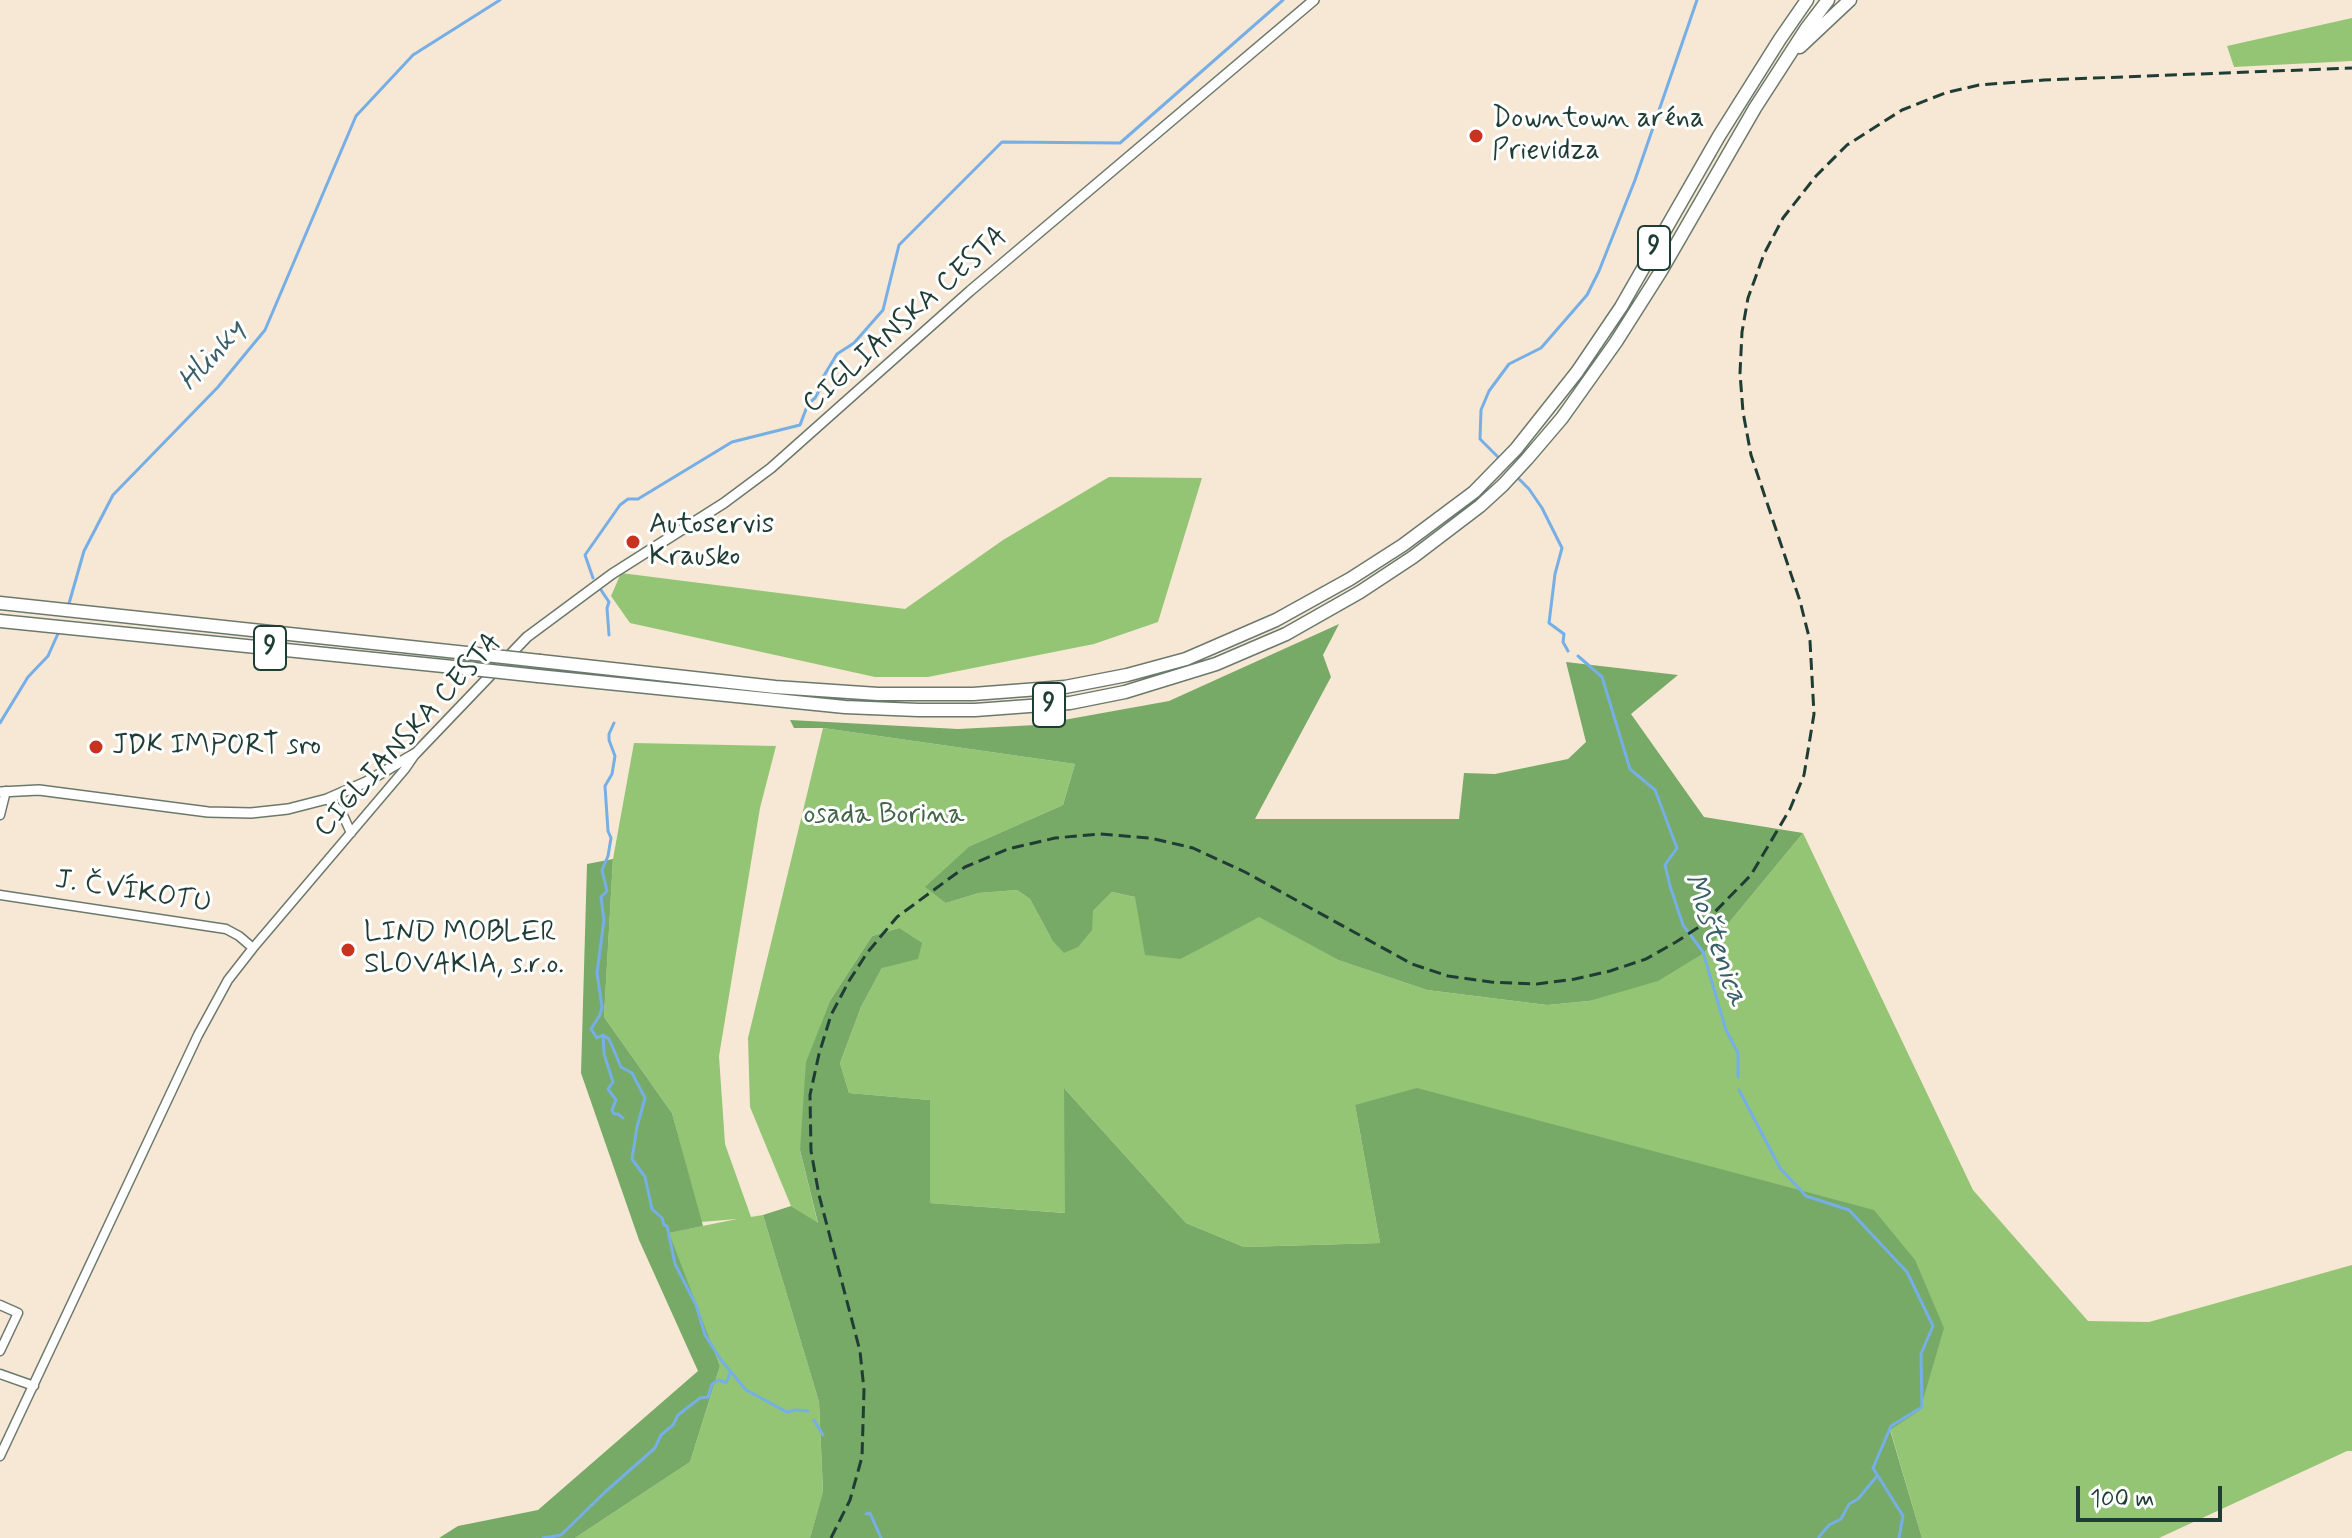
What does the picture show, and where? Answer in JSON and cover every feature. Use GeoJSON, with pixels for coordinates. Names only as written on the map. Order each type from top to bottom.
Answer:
{"type":"FeatureCollection","features":[{"type":"Feature","properties":{"kind":"main road","name":"9"},"geometry":{"type":"LineString","coordinates":[[0,603],[775,687],[878,694],[1029,691],[1093,683],[1186,659],[1276,620],[1339,586],[1403,545],[1474,492],[1516,449],[1577,372],[1621,307],[1719,136],[1807,0]]}},
{"type":"Feature","properties":{"kind":"main road"},"geometry":{"type":"LineString","coordinates":[[1784,63],[1828,0]]}},
{"type":"Feature","properties":{"kind":"main road","name":"9"},"geometry":{"type":"LineString","coordinates":[[0,621],[880,710],[975,710],[1038,706],[1099,697],[1159,683],[1216,664],[1286,634],[1360,592],[1454,527],[1503,485],[1562,418],[1616,342],[1784,63],[1850,0]]}},
{"type":"Feature","properties":{"kind":"street","name":"CIGLIANSKA CESTA"},"geometry":{"type":"LineString","coordinates":[[0,1456],[198,1035],[228,980],[416,753],[527,637],[612,574],[724,503],[771,468],[970,291],[1314,0]]}},
{"type":"Feature","properties":{"kind":"street"},"geometry":{"type":"LineString","coordinates":[[0,815],[3,791],[39,790],[208,812],[288,809],[327,799],[366,782],[416,753]]}},
{"type":"Feature","properties":{"kind":"street"},"geometry":{"type":"LineString","coordinates":[[327,799],[342,813],[351,833]]}},
{"type":"Feature","properties":{"kind":"street","name":"J. ČVÍKOTU"},"geometry":{"type":"LineString","coordinates":[[0,895],[226,929],[253,948]]}},
{"type":"Feature","properties":{"kind":"street"},"geometry":{"type":"LineString","coordinates":[[0,1305],[18,1313],[0,1351]]}},
{"type":"Feature","properties":{"kind":"street"},"geometry":{"type":"LineString","coordinates":[[0,1374],[34,1386]]}},
{"type":"Feature","properties":{"kind":"green space"},"geometry":{"type":"Polygon","coordinates":[[[2352,18],[2352,61],[2234,67],[2227,46],[2352,18]]]}},
{"type":"Feature","properties":{"kind":"green space"},"geometry":{"type":"Polygon","coordinates":[[[1109,477],[1202,478],[1158,622],[1094,644],[928,677],[875,677],[630,623],[611,596],[621,573],[905,609],[1003,540],[1109,477]]]}},
{"type":"Feature","properties":{"kind":"green space"},"geometry":{"type":"Polygon","coordinates":[[[1339,624],[1323,655],[1331,677],[1255,819],[1459,819],[1464,773],[1495,774],[1568,759],[1586,742],[1566,662],[1678,675],[1631,714],[1704,817],[1803,833],[1704,953],[1658,981],[1589,1001],[1547,1005],[1427,990],[1338,960],[1259,917],[1181,959],[1145,955],[1135,897],[1112,892],[1093,911],[1092,930],[1078,947],[1064,953],[1052,940],[1030,899],[1017,890],[979,893],[946,903],[925,887],[970,846],[1063,805],[1075,764],[823,728],[794,728],[790,720],[958,729],[1036,725],[1169,701],[1339,624]]]}},
{"type":"Feature","properties":{"kind":"green space","name":"osada Borina"},"geometry":{"type":"Polygon","coordinates":[[[823,728],[1075,764],[1063,805],[970,846],[946,903],[979,893],[1017,890],[1030,899],[1052,940],[1093,911],[1112,892],[1135,897],[1181,959],[1258,916],[1338,960],[1427,990],[1547,1005],[1589,1001],[1704,953],[1803,833],[1973,1190],[2088,1321],[2149,1322],[2352,1265],[2352,1451],[2159,1538],[1922,1538],[1890,1429],[1355,1105],[1380,1243],[1244,1247],[1186,1223],[1065,1089],[1066,1213],[930,1203],[930,1100],[849,1093],[840,1063],[861,1007],[899,928],[872,936],[831,999],[800,1150],[818,1224],[791,1206],[750,1107],[748,1038],[823,728]]]}},
{"type":"Feature","properties":{"kind":"green space"},"geometry":{"type":"Polygon","coordinates":[[[634,743],[776,746],[760,808],[719,1056],[725,1144],[751,1217],[763,1215],[819,1402],[823,1493],[810,1538],[575,1538],[690,1462],[720,1366],[668,1233],[737,1219],[701,1222],[672,1113],[604,1017],[613,859],[634,743]]]}},
{"type":"Feature","properties":{"kind":"green space"},"geometry":{"type":"Polygon","coordinates":[[[613,859],[604,1017],[672,1113],[703,1226],[669,1233],[720,1366],[690,1462],[575,1538],[439,1538],[458,1526],[538,1510],[698,1371],[639,1240],[581,1073],[587,864],[613,859]]]}},
{"type":"Feature","properties":{"kind":"green space"},"geometry":{"type":"Polygon","coordinates":[[[899,928],[922,943],[918,959],[882,968],[861,1007],[840,1063],[849,1093],[930,1100],[930,1203],[1065,1213],[1064,1088],[1186,1223],[1244,1247],[1380,1243],[1355,1105],[1417,1088],[1874,1210],[1915,1260],[1944,1328],[1920,1410],[1890,1430],[1922,1538],[810,1538],[823,1492],[819,1402],[763,1215],[791,1206],[818,1223],[800,1150],[806,1062],[831,999],[872,936],[899,928]]]}},
{"type":"Feature","properties":{"kind":"waterway","name":"Hlinky"},"geometry":{"type":"LineString","coordinates":[[68,607],[84,551],[113,495],[218,387],[265,330],[356,116],[413,55],[500,0]]}},
{"type":"Feature","properties":{"kind":"waterway"},"geometry":{"type":"LineString","coordinates":[[593,578],[585,555],[620,505],[628,499],[638,499],[732,442],[800,425],[808,404],[815,398],[837,354],[854,343],[883,310],[899,245],[1002,142],[1120,143],[1283,0]]}},
{"type":"Feature","properties":{"kind":"waterway","name":"Moštenica"},"geometry":{"type":"LineString","coordinates":[[1502,461],[1480,439],[1481,410],[1489,391],[1509,364],[1541,348],[1587,295],[1635,180],[1697,0]]}},
{"type":"Feature","properties":{"kind":"waterway","name":"Moštenica"},"geometry":{"type":"LineString","coordinates":[[1515,475],[1542,508],[1562,548],[1555,574],[1549,623],[1564,634],[1563,642],[1568,651]]}},
{"type":"Feature","properties":{"kind":"waterway"},"geometry":{"type":"LineString","coordinates":[[601,590],[609,602],[609,635]]}},
{"type":"Feature","properties":{"kind":"waterway","name":"Hlinky"},"geometry":{"type":"LineString","coordinates":[[0,723],[28,677],[48,656],[60,629]]}},
{"type":"Feature","properties":{"kind":"waterway","name":"Moštenica"},"geometry":{"type":"LineString","coordinates":[[1578,656],[1602,677],[1630,769],[1655,790],[1677,848],[1665,865],[1670,886],[1683,925],[1703,952],[1726,1030],[1738,1053],[1738,1077]]}},
{"type":"Feature","properties":{"kind":"waterway"},"geometry":{"type":"LineString","coordinates":[[614,723],[609,740],[615,756],[612,774],[605,786],[611,838],[602,870],[607,891],[601,897],[604,920],[597,973],[602,1007],[591,1029],[597,1038],[603,1035],[609,1039],[621,1067],[632,1073],[645,1098],[632,1159],[645,1177],[652,1209],[667,1226],[675,1264],[696,1305],[705,1335],[746,1390],[787,1412],[808,1411]]}},
{"type":"Feature","properties":{"kind":"waterway"},"geometry":{"type":"LineString","coordinates":[[603,1035],[604,1054],[613,1082],[608,1089],[616,1100],[612,1110],[623,1118]]}},
{"type":"Feature","properties":{"kind":"waterway","name":"Moštenica"},"geometry":{"type":"LineString","coordinates":[[1739,1090],[1780,1168],[1806,1196],[1849,1210],[1907,1272],[1933,1326],[1921,1354],[1922,1407],[1891,1426],[1873,1468],[1903,1516],[1899,1538]]}},
{"type":"Feature","properties":{"kind":"waterway"},"geometry":{"type":"LineString","coordinates":[[543,1538],[561,1535],[655,1448],[661,1435],[673,1425],[678,1415],[700,1398],[708,1397],[712,1384],[719,1380],[726,1383],[730,1373]]}},
{"type":"Feature","properties":{"kind":"waterway"},"geometry":{"type":"LineString","coordinates":[[814,1420],[823,1435]]}},
{"type":"Feature","properties":{"kind":"waterway"},"geometry":{"type":"LineString","coordinates":[[1818,1538],[1829,1525],[1841,1519],[1849,1504],[1858,1499],[1877,1476]]}},
{"type":"Feature","properties":{"kind":"waterway"},"geometry":{"type":"LineString","coordinates":[[866,1514],[870,1513],[881,1538]]}},
{"type":"Feature","properties":{"kind":"railway"},"geometry":{"type":"LineString","coordinates":[[831,1538],[850,1500],[862,1457],[864,1390],[860,1351],[819,1195],[811,1151],[810,1095],[831,1015],[867,953],[897,917],[965,867],[1008,849],[1055,838],[1100,834],[1150,838],[1193,848],[1245,872],[1412,964],[1448,976],[1537,984],[1575,979],[1646,959],[1676,942],[1702,925],[1751,875],[1790,809],[1804,775],[1814,714],[1810,641],[1800,601],[1751,455],[1740,373],[1748,298],[1764,254],[1783,218],[1816,176],[1847,145],[1902,110],[1945,93],[1979,85],[2044,80],[2352,68]]}},
{"type":"Feature","properties":{"kind":"place","name":"Downtown aréna Prievidza"},"geometry":{"type":"Point","coordinates":[1476,136]}},
{"type":"Feature","properties":{"kind":"place","name":"Autoservis Krausko"},"geometry":{"type":"Point","coordinates":[633,542]}},
{"type":"Feature","properties":{"kind":"place","name":"JDK IMPORT sro"},"geometry":{"type":"Point","coordinates":[96,747]}},
{"type":"Feature","properties":{"kind":"place","name":"LIND MOBLER SLOVAKIA, s.r.o."},"geometry":{"type":"Point","coordinates":[348,950]}}]}
